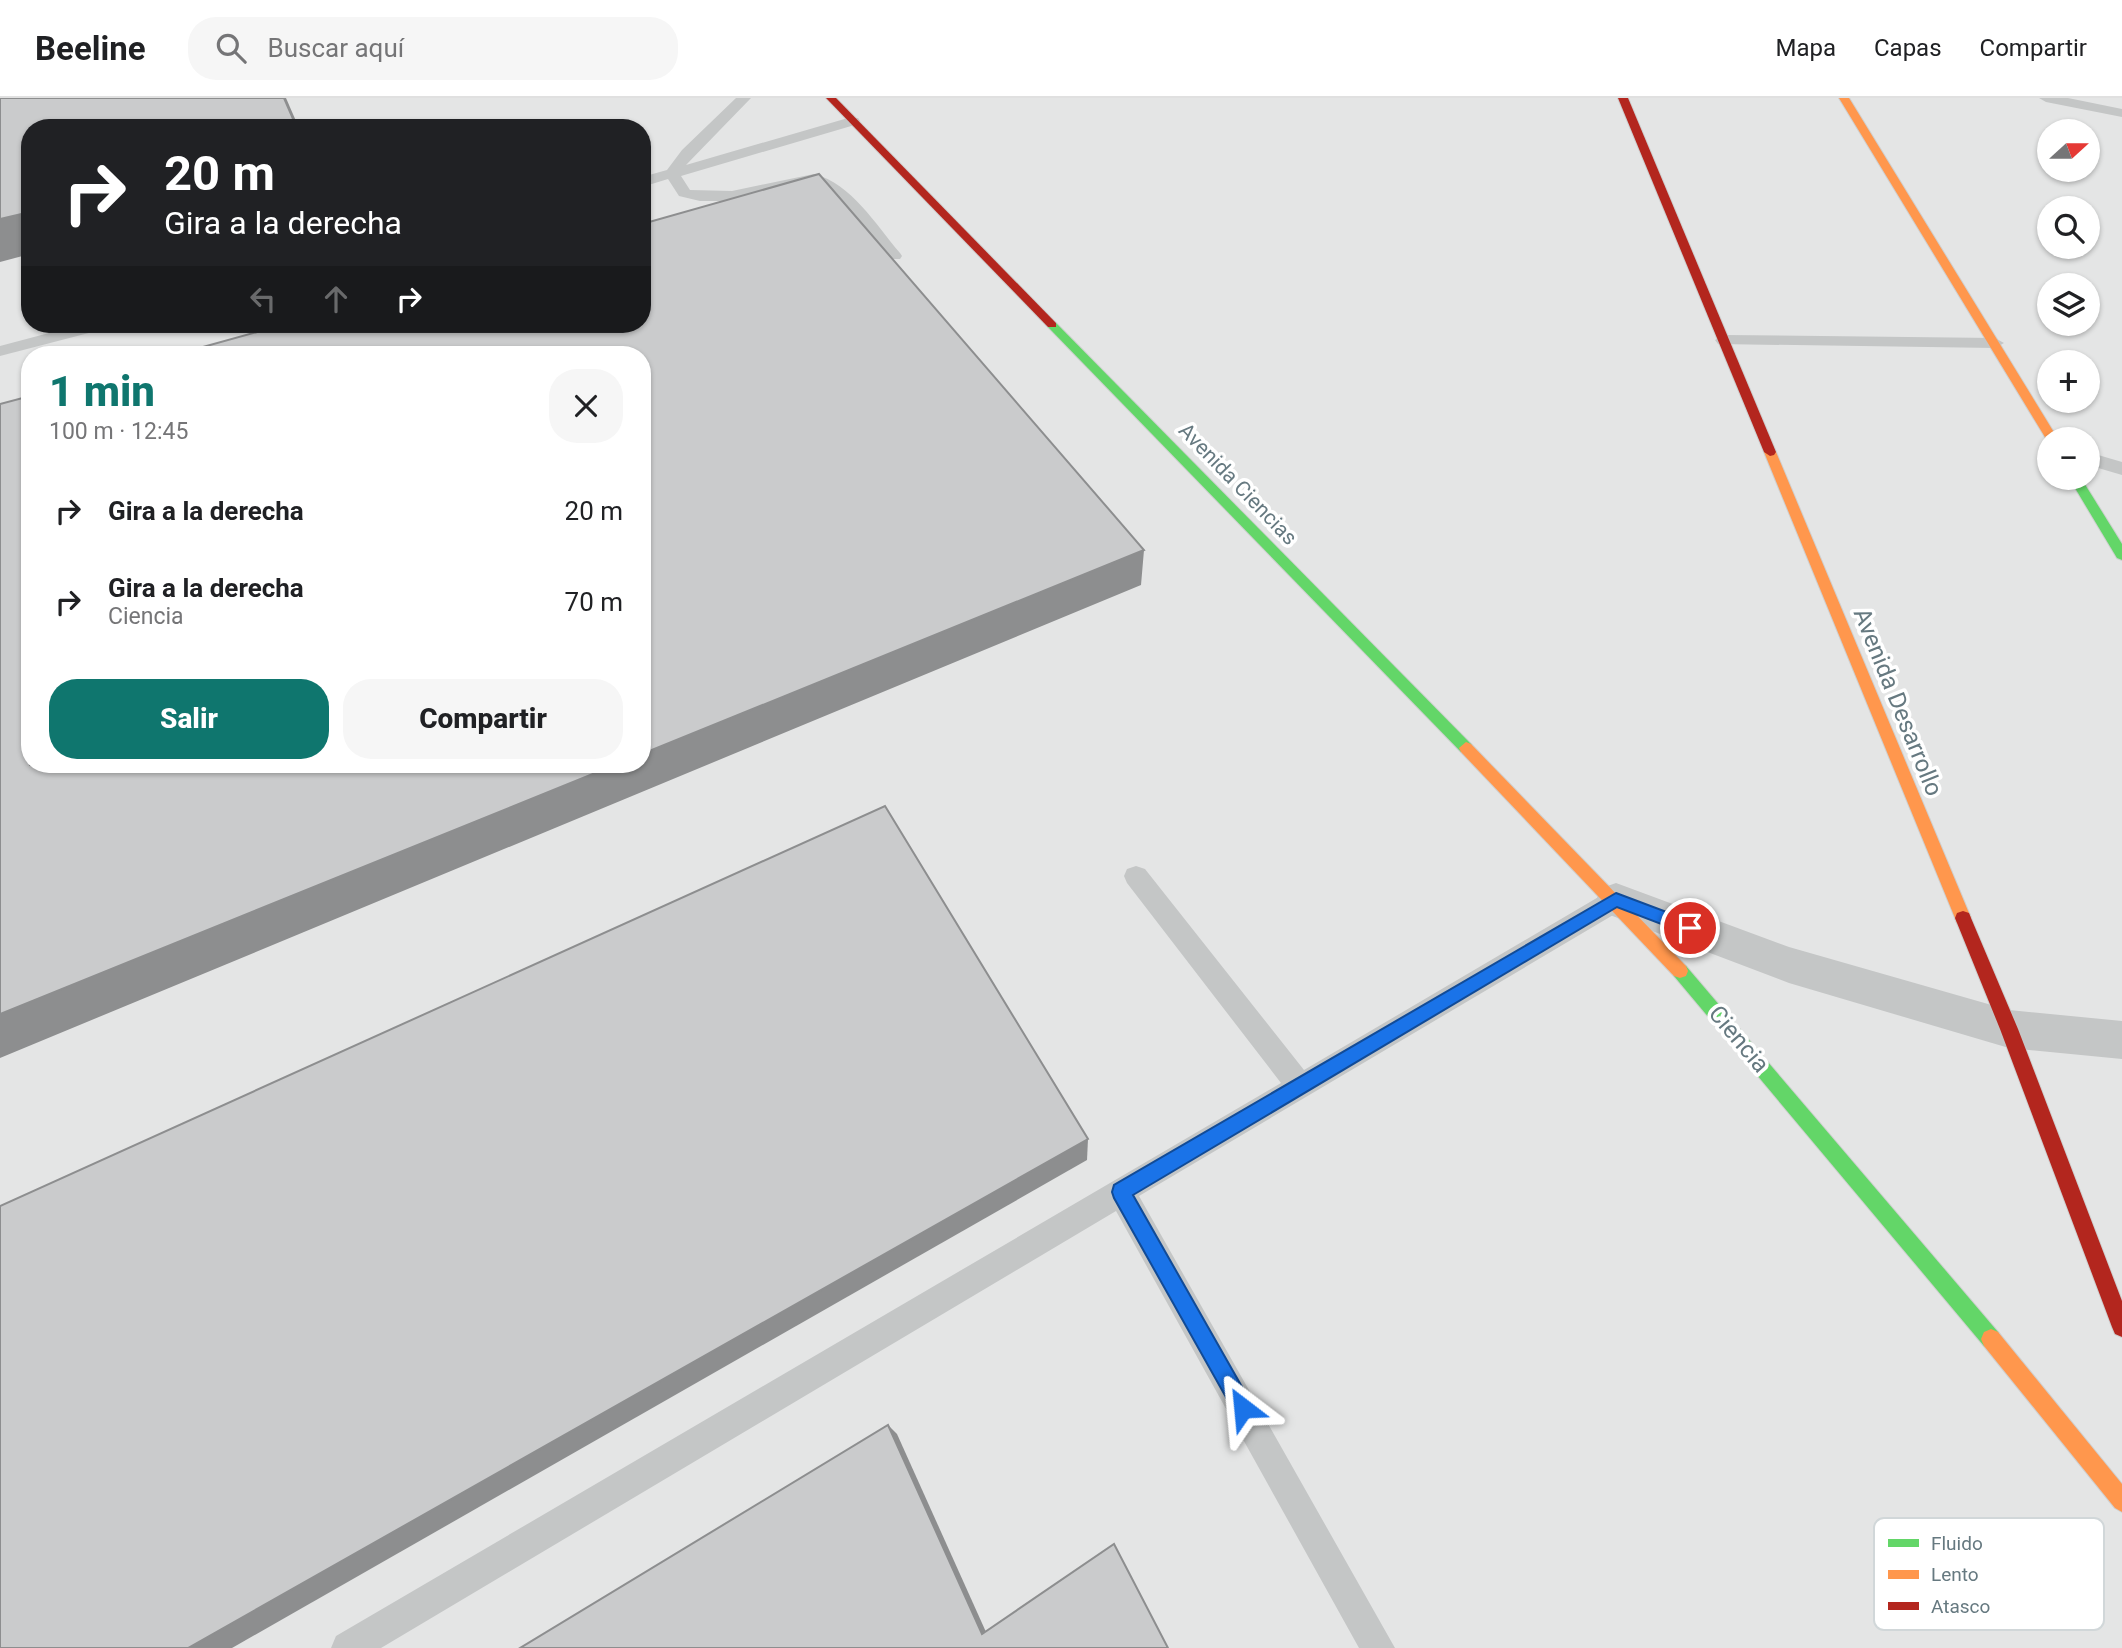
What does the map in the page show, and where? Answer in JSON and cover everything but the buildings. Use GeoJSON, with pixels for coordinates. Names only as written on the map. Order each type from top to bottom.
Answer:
{"type":"FeatureCollection","features":[{"type":"Feature","properties":{"kind":"main road","name":"Avenida Ciencias"},"geometry":{"type":"LineString","coordinates":[[831,98],[1616,900]]}},
{"type":"Feature","properties":{"kind":"main road","name":"Avenida Desarrollo"},"geometry":{"type":"LineString","coordinates":[[1623,98],[2009,1029],[2122,1327]]}},
{"type":"Feature","properties":{"kind":"main road"},"geometry":{"type":"LineString","coordinates":[[1844,98],[2045,427]]}},
{"type":"Feature","properties":{"kind":"main road"},"geometry":{"type":"LineString","coordinates":[[2082,490],[2122,555]]}},
{"type":"Feature","properties":{"kind":"main road","name":"Ciencia"},"geometry":{"type":"LineString","coordinates":[[1616,900],[1660,947],[1951,1290],[2122,1501]]}},
{"type":"Feature","properties":{"kind":"street"},"geometry":{"type":"LineString","coordinates":[[1616,900],[1789,965],[2009,1029],[2122,1040]]}},
{"type":"Feature","properties":{"kind":"lane"},"geometry":{"type":"LineString","coordinates":[[672,174],[682,156],[716,129],[744,98]]}},
{"type":"Feature","properties":{"kind":"lane"},"geometry":{"type":"LineString","coordinates":[[2046,98],[2122,113]]}},
{"type":"Feature","properties":{"kind":"lane"},"geometry":{"type":"LineString","coordinates":[[651,180],[853,121]]}},
{"type":"Feature","properties":{"kind":"lane"},"geometry":{"type":"LineString","coordinates":[[672,174],[684,193],[702,199],[814,179],[827,182],[837,189],[894,256]]}},
{"type":"Feature","properties":{"kind":"lane"},"geometry":{"type":"LineString","coordinates":[[0,351],[68,333]]}},
{"type":"Feature","properties":{"kind":"lane"},"geometry":{"type":"LineString","coordinates":[[1724,340],[1995,343]]}},
{"type":"Feature","properties":{"kind":"lane"},"geometry":{"type":"LineString","coordinates":[[2100,462],[2122,469]]}},
{"type":"Feature","properties":{"kind":"lane"},"geometry":{"type":"LineString","coordinates":[[1136,876],[1300,1086]]}},
{"type":"Feature","properties":{"kind":"lane"},"geometry":{"type":"LineString","coordinates":[[348,1648],[1616,900]]}},
{"type":"Feature","properties":{"kind":"lane"},"geometry":{"type":"LineString","coordinates":[[1121,1192],[1378,1648]]}},
{"type":"Feature","properties":{"kind":"shaded area"},"geometry":{"type":"Polygon","coordinates":[[[0,98],[2122,98],[2122,1648],[0,1648],[0,98]]]}},
{"type":"Feature","properties":{"kind":"traffic: fast"},"geometry":{"type":"LineString","coordinates":[[1052,325],[1466,748]]}},
{"type":"Feature","properties":{"kind":"traffic: fast"},"geometry":{"type":"LineString","coordinates":[[2082,490],[2122,555]]}},
{"type":"Feature","properties":{"kind":"traffic: fast"},"geometry":{"type":"LineString","coordinates":[[1680,971],[1991,1339]]}},
{"type":"Feature","properties":{"kind":"traffic: slow"},"geometry":{"type":"LineString","coordinates":[[1844,98],[2045,427]]}},
{"type":"Feature","properties":{"kind":"traffic: slow"},"geometry":{"type":"LineString","coordinates":[[1770,452],[1963,918]]}},
{"type":"Feature","properties":{"kind":"traffic: slow"},"geometry":{"type":"LineString","coordinates":[[1466,748],[1680,971]]}},
{"type":"Feature","properties":{"kind":"traffic: slow"},"geometry":{"type":"LineString","coordinates":[[1991,1339],[2122,1501]]}},
{"type":"Feature","properties":{"kind":"traffic: jam"},"geometry":{"type":"LineString","coordinates":[[831,98],[1052,325]]}},
{"type":"Feature","properties":{"kind":"traffic: jam"},"geometry":{"type":"LineString","coordinates":[[1623,98],[1770,452]]}},
{"type":"Feature","properties":{"kind":"traffic: jam"},"geometry":{"type":"LineString","coordinates":[[1963,918],[2009,1029],[2122,1327]]}},
{"type":"Feature","properties":{"kind":"route"},"geometry":{"type":"LineString","coordinates":[[1243,1408],[1121,1192],[1616,900],[1690,928]]}}]}
